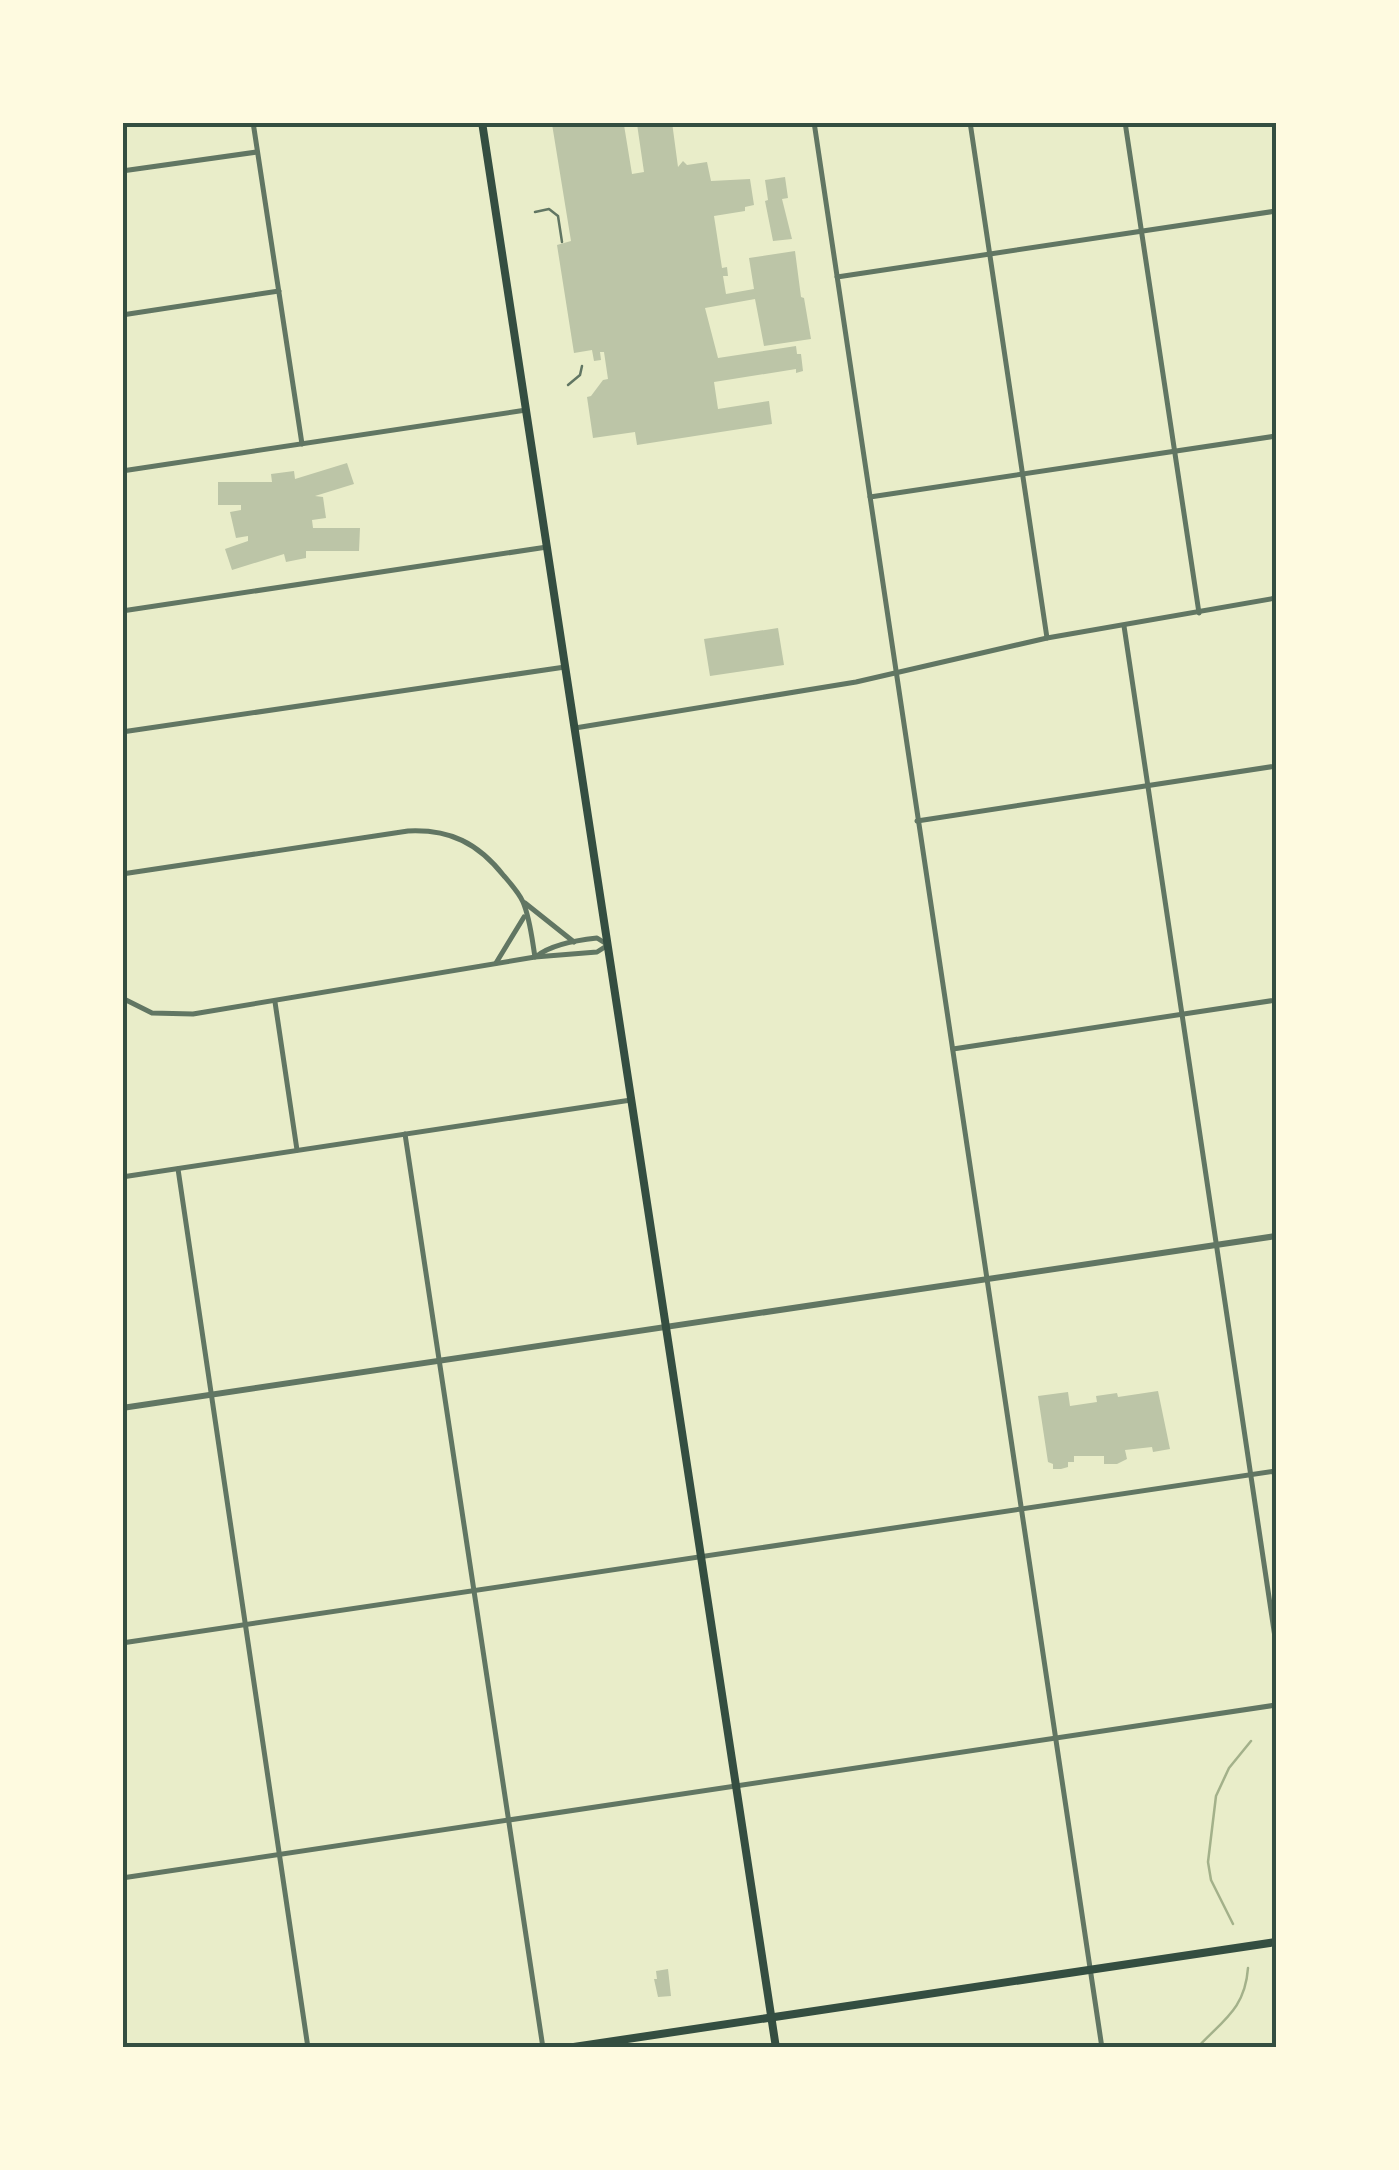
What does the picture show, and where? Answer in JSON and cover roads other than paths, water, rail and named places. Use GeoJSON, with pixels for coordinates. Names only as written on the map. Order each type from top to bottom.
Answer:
{"type":"FeatureCollection","features":[{"type":"Feature","properties":{"kind":"main road"},"geometry":{"type":"LineString","coordinates":[[482,122],[776,2048]]}},
{"type":"Feature","properties":{"kind":"main road"},"geometry":{"type":"LineString","coordinates":[[566,2048],[1276,1942]]}},
{"type":"Feature","properties":{"kind":"street"},"geometry":{"type":"LineString","coordinates":[[253,122],[302,444]]}},
{"type":"Feature","properties":{"kind":"street"},"geometry":{"type":"LineString","coordinates":[[814,122],[1102,2048]]}},
{"type":"Feature","properties":{"kind":"street"},"geometry":{"type":"LineString","coordinates":[[970,122],[1047,638]]}},
{"type":"Feature","properties":{"kind":"street"},"geometry":{"type":"LineString","coordinates":[[1125,122],[1199,613]]}},
{"type":"Feature","properties":{"kind":"street"},"geometry":{"type":"LineString","coordinates":[[122,171],[257,152]]}},
{"type":"Feature","properties":{"kind":"street"},"geometry":{"type":"LineString","coordinates":[[837,277],[1276,211]]}},
{"type":"Feature","properties":{"kind":"street"},"geometry":{"type":"LineString","coordinates":[[122,315],[279,291]]}},
{"type":"Feature","properties":{"kind":"street"},"geometry":{"type":"LineString","coordinates":[[122,471],[526,410]]}},
{"type":"Feature","properties":{"kind":"street"},"geometry":{"type":"LineString","coordinates":[[870,498],[1276,436]]}},
{"type":"Feature","properties":{"kind":"street"},"geometry":{"type":"LineString","coordinates":[[122,612],[547,547]]}},
{"type":"Feature","properties":{"kind":"street"},"geometry":{"type":"LineString","coordinates":[[574,728],[895,674],[1047,638],[1276,598]]}},
{"type":"Feature","properties":{"kind":"street"},"geometry":{"type":"LineString","coordinates":[[1124,626],[1276,1644]]}},
{"type":"Feature","properties":{"kind":"street"},"geometry":{"type":"LineString","coordinates":[[122,732],[565,667]]}},
{"type":"Feature","properties":{"kind":"street"},"geometry":{"type":"LineString","coordinates":[[917,820],[1276,766]]}},
{"type":"Feature","properties":{"kind":"street"},"geometry":{"type":"LineString","coordinates":[[122,874],[428,830],[464,839],[477,848],[491,859],[522,901],[574,942]]}},
{"type":"Feature","properties":{"kind":"street"},"geometry":{"type":"LineString","coordinates":[[522,901],[536,957]]}},
{"type":"Feature","properties":{"kind":"street"},"geometry":{"type":"LineString","coordinates":[[494,965],[526,914]]}},
{"type":"Feature","properties":{"kind":"street"},"geometry":{"type":"LineString","coordinates":[[122,998],[166,1016],[275,1002],[536,957],[597,952],[608,945],[598,938],[574,942],[542,951],[536,957]]}},
{"type":"Feature","properties":{"kind":"street"},"geometry":{"type":"LineString","coordinates":[[952,1050],[1276,1000]]}},
{"type":"Feature","properties":{"kind":"street"},"geometry":{"type":"LineString","coordinates":[[275,1002],[298,1150]]}},
{"type":"Feature","properties":{"kind":"street"},"geometry":{"type":"LineString","coordinates":[[122,1177],[631,1100]]}},
{"type":"Feature","properties":{"kind":"street"},"geometry":{"type":"LineString","coordinates":[[405,1134],[543,2048]]}},
{"type":"Feature","properties":{"kind":"street"},"geometry":{"type":"LineString","coordinates":[[178,1168],[308,2048]]}},
{"type":"Feature","properties":{"kind":"street"},"geometry":{"type":"LineString","coordinates":[[122,1408],[1276,1236]]}},
{"type":"Feature","properties":{"kind":"street"},"geometry":{"type":"LineString","coordinates":[[122,1643],[1276,1470]]}},
{"type":"Feature","properties":{"kind":"street"},"geometry":{"type":"LineString","coordinates":[[122,1878],[1276,1706]]}},
{"type":"Feature","properties":{"kind":"lane"},"geometry":{"type":"LineString","coordinates":[[535,212],[549,209],[558,216],[562,242]]}},
{"type":"Feature","properties":{"kind":"lane"},"geometry":{"type":"LineString","coordinates":[[568,385],[580,375],[582,366]]}},
{"type":"Feature","properties":{"kind":"waterway"},"geometry":{"type":"LineString","coordinates":[[1233,1924],[1211,1880],[1208,1862],[1216,1796],[1229,1768],[1251,1741]]}},
{"type":"Feature","properties":{"kind":"waterway"},"geometry":{"type":"LineString","coordinates":[[1197,2048],[1237,2004],[1248,1968]]}}]}
